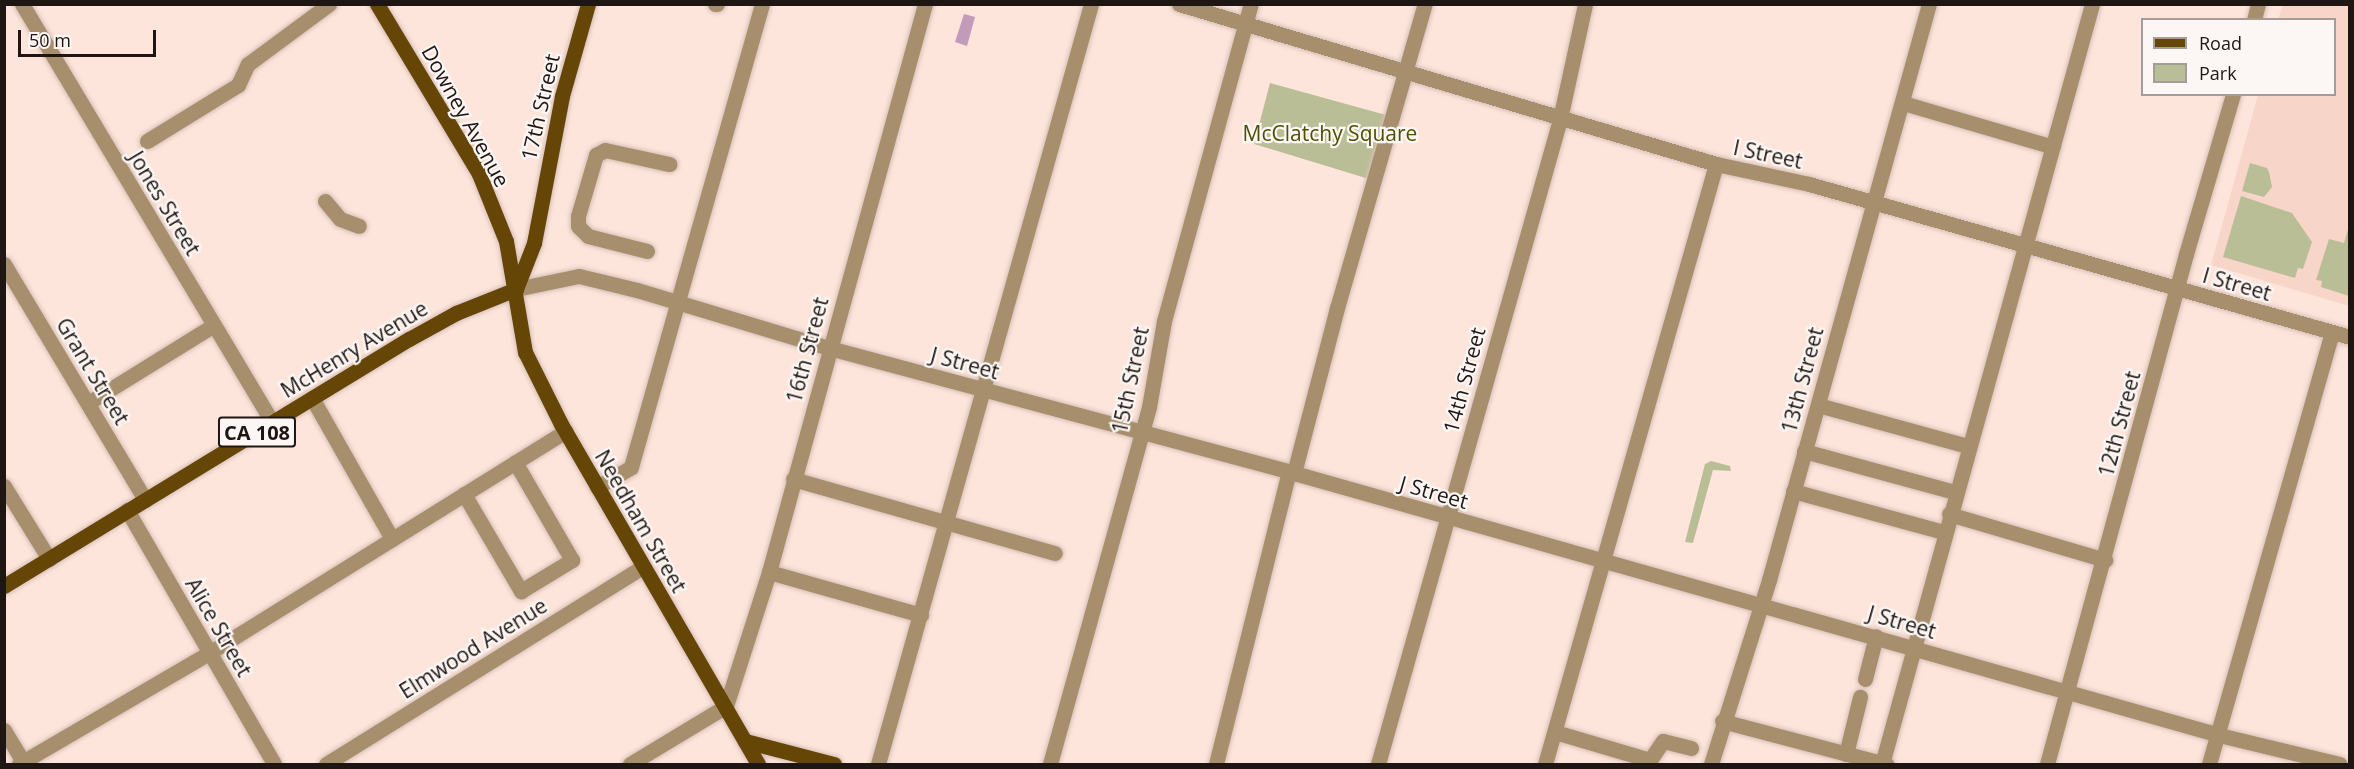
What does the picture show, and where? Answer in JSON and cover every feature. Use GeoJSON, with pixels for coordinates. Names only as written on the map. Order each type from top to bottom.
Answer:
{"type":"FeatureCollection","features":[{"type":"Feature","properties":{"kind":"main road","name":"Downey Avenue"},"geometry":{"type":"LineString","coordinates":[[377,4],[479,174],[505,237],[516,289]]}},
{"type":"Feature","properties":{"kind":"main road","name":"17th Street"},"geometry":{"type":"LineString","coordinates":[[516,289],[534,243],[562,96],[588,4]]}},
{"type":"Feature","properties":{"kind":"main road","name":"McHenry Avenue"},"geometry":{"type":"LineString","coordinates":[[4,586],[456,313],[516,289]]}},
{"type":"Feature","properties":{"kind":"main road","name":"Needham Street"},"geometry":{"type":"LineString","coordinates":[[516,289],[519,334],[525,352],[565,431],[642,567],[726,706],[758,765]]}},
{"type":"Feature","properties":{"kind":"main road"},"geometry":{"type":"LineString","coordinates":[[745,741],[834,765]]}},
{"type":"Feature","properties":{"kind":"street","name":"Jones Street"},"geometry":{"type":"LineString","coordinates":[[22,4],[273,423]]}},
{"type":"Feature","properties":{"kind":"street"},"geometry":{"type":"LineString","coordinates":[[147,141],[238,85],[248,64],[329,4]]}},
{"type":"Feature","properties":{"kind":"street"},"geometry":{"type":"LineString","coordinates":[[597,487],[631,467],[762,4]]}},
{"type":"Feature","properties":{"kind":"street","name":"16th Street"},"geometry":{"type":"LineString","coordinates":[[726,706],[769,572],[925,4]]}},
{"type":"Feature","properties":{"kind":"street"},"geometry":{"type":"LineString","coordinates":[[878,765],[947,522],[980,388],[1091,4]]}},
{"type":"Feature","properties":{"kind":"street","name":"I Street"},"geometry":{"type":"LineString","coordinates":[[1179,4],[1246,22],[1407,74],[1716,164],[1809,184],[2349,337]]}},
{"type":"Feature","properties":{"kind":"street","name":"15th Street"},"geometry":{"type":"LineString","coordinates":[[1050,765],[1141,434],[1164,321],[1251,4]]}},
{"type":"Feature","properties":{"kind":"street"},"geometry":{"type":"LineString","coordinates":[[1216,765],[1337,308],[1407,74],[1425,4]]}},
{"type":"Feature","properties":{"kind":"street","name":"14th Street"},"geometry":{"type":"LineString","coordinates":[[1378,765],[1560,119],[1585,4]]}},
{"type":"Feature","properties":{"kind":"street","name":"13th Street"},"geometry":{"type":"LineString","coordinates":[[1711,765],[1722,721],[1760,604],[1818,405],[1929,4]]}},
{"type":"Feature","properties":{"kind":"street"},"geometry":{"type":"LineString","coordinates":[[1722,721],[1884,764],[1944,532],[2028,247],[2092,4]]}},
{"type":"Feature","properties":{"kind":"street","name":"12th Street"},"geometry":{"type":"LineString","coordinates":[[2047,765],[2105,560],[2177,289],[2232,96]]}},
{"type":"Feature","properties":{"kind":"street"},"geometry":{"type":"LineString","coordinates":[[1903,103],[2053,147]]}},
{"type":"Feature","properties":{"kind":"street"},"geometry":{"type":"LineString","coordinates":[[647,251],[588,236],[579,226],[578,216],[596,155],[605,150],[669,164]]}},
{"type":"Feature","properties":{"kind":"street"},"geometry":{"type":"LineString","coordinates":[[1545,765],[1716,164]]}},
{"type":"Feature","properties":{"kind":"street"},"geometry":{"type":"LineString","coordinates":[[325,201],[340,219],[359,226]]}},
{"type":"Feature","properties":{"kind":"street","name":"Grant Street"},"geometry":{"type":"LineString","coordinates":[[4,264],[145,500]]}},
{"type":"Feature","properties":{"kind":"street","name":"J Street"},"geometry":{"type":"LineString","coordinates":[[516,289],[579,276],[829,348],[1292,473],[1876,636],[2219,735],[2340,765]]}},
{"type":"Feature","properties":{"kind":"street"},"geometry":{"type":"LineString","coordinates":[[88,403],[214,325]]}},
{"type":"Feature","properties":{"kind":"street"},"geometry":{"type":"LineString","coordinates":[[2210,765],[2332,333]]}},
{"type":"Feature","properties":{"kind":"street"},"geometry":{"type":"LineString","coordinates":[[312,399],[392,539]]}},
{"type":"Feature","properties":{"kind":"street"},"geometry":{"type":"LineString","coordinates":[[1818,405],[1968,446]]}},
{"type":"Feature","properties":{"kind":"street"},"geometry":{"type":"LineString","coordinates":[[4,730],[21,764],[209,653],[565,431]]}},
{"type":"Feature","properties":{"kind":"street"},"geometry":{"type":"LineString","coordinates":[[1803,451],[1955,492]]}},
{"type":"Feature","properties":{"kind":"street"},"geometry":{"type":"LineString","coordinates":[[464,494],[521,591],[572,560],[515,462]]}},
{"type":"Feature","properties":{"kind":"street"},"geometry":{"type":"LineString","coordinates":[[794,478],[1055,553]]}},
{"type":"Feature","properties":{"kind":"street"},"geometry":{"type":"LineString","coordinates":[[4,486],[49,559]]}},
{"type":"Feature","properties":{"kind":"street"},"geometry":{"type":"LineString","coordinates":[[1793,491],[1944,532]]}},
{"type":"Feature","properties":{"kind":"street","name":"Alice Street"},"geometry":{"type":"LineString","coordinates":[[128,510],[274,765]]}},
{"type":"Feature","properties":{"kind":"street"},"geometry":{"type":"LineString","coordinates":[[1949,514],[2105,560]]}},
{"type":"Feature","properties":{"kind":"street","name":"Elmwood Avenue"},"geometry":{"type":"LineString","coordinates":[[326,765],[642,567]]}},
{"type":"Feature","properties":{"kind":"street"},"geometry":{"type":"LineString","coordinates":[[769,572],[921,615]]}},
{"type":"Feature","properties":{"kind":"street"},"geometry":{"type":"LineString","coordinates":[[1866,679],[1876,636]]}},
{"type":"Feature","properties":{"kind":"street"},"geometry":{"type":"LineString","coordinates":[[1846,754],[1860,697]]}},
{"type":"Feature","properties":{"kind":"street"},"geometry":{"type":"LineString","coordinates":[[630,765],[726,706]]}},
{"type":"Feature","properties":{"kind":"street"},"geometry":{"type":"LineString","coordinates":[[1555,732],[1650,760],[1663,741],[1691,748]]}},
{"type":"Feature","properties":{"kind":"shaded area"},"geometry":{"type":"Polygon","coordinates":[[[2283,5],[2349,5],[2349,306],[2211,265],[2258,96],[2336,96],[2336,18],[2278,18],[2283,5]]]}},
{"type":"Feature","properties":{"kind":"shaded area"},"geometry":{"type":"Polygon","coordinates":[[[964,14],[975,17],[967,46],[955,42],[964,14]]]}},
{"type":"Feature","properties":{"kind":"green space","name":"McClatchy Square"},"geometry":{"type":"Polygon","coordinates":[[[1270,83],[1386,115],[1369,179],[1254,144],[1270,83]]]}},
{"type":"Feature","properties":{"kind":"green space"},"geometry":{"type":"Polygon","coordinates":[[[2250,163],[2267,168],[2269,172],[2272,187],[2264,197],[2242,191],[2250,163]]]}},
{"type":"Feature","properties":{"kind":"green space"},"geometry":{"type":"Polygon","coordinates":[[[2241,196],[2292,213],[2312,242],[2303,269],[2298,268],[2295,278],[2223,257],[2241,196]]]}},
{"type":"Feature","properties":{"kind":"green space"},"geometry":{"type":"Polygon","coordinates":[[[2349,226],[2349,296],[2321,287],[2322,281],[2316,280],[2329,239],[2344,243],[2349,226]]]}},
{"type":"Feature","properties":{"kind":"green space"},"geometry":{"type":"Polygon","coordinates":[[[1711,461],[1730,466],[1731,471],[1713,470],[1693,543],[1685,542],[1705,464],[1711,461]]]}}]}
